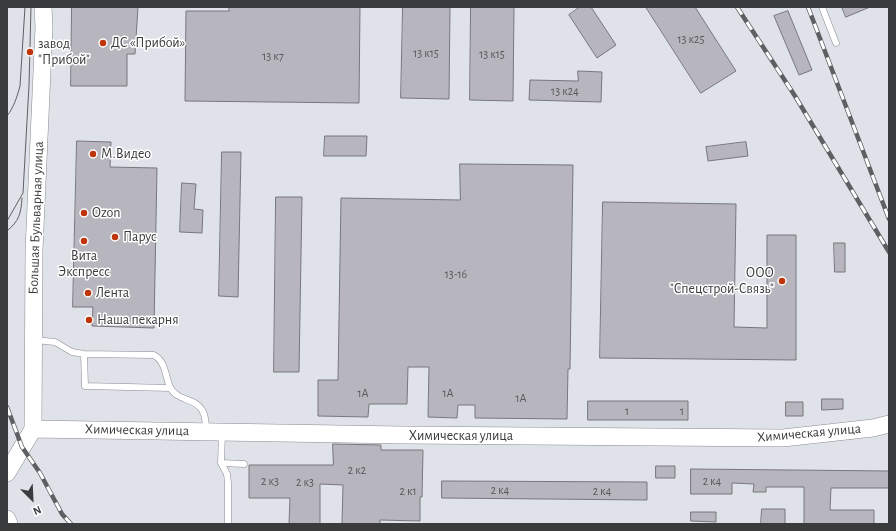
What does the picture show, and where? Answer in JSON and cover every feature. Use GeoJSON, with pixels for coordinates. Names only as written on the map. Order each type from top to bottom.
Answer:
{"type":"FeatureCollection","features":[{"type":"Feature","properties":{"kind":"street","name":"Большая Бульварная улица"},"geometry":{"type":"LineString","coordinates":[[33,429],[34,250],[44,27],[43,7]]}},
{"type":"Feature","properties":{"kind":"street","name":"Химическая улица"},"geometry":{"type":"LineString","coordinates":[[33,429],[419,435],[783,438],[873,428],[889,424]]}},
{"type":"Feature","properties":{"kind":"street"},"geometry":{"type":"LineString","coordinates":[[7,474],[33,429]]}},
{"type":"Feature","properties":{"kind":"street"},"geometry":{"type":"LineString","coordinates":[[7,454],[22,447]]}},
{"type":"Feature","properties":{"kind":"street"},"geometry":{"type":"LineString","coordinates":[[7,519],[9,524]]}},
{"type":"Feature","properties":{"kind":"lane"},"geometry":{"type":"LineString","coordinates":[[822,7],[836,43]]}},
{"type":"Feature","properties":{"kind":"lane"},"geometry":{"type":"LineString","coordinates":[[33,340],[55,342],[72,352],[84,354],[154,355],[159,358],[163,364],[170,388],[174,393],[199,406],[205,419],[214,432],[221,463],[227,474],[228,524]]}},
{"type":"Feature","properties":{"kind":"lane"},"geometry":{"type":"LineString","coordinates":[[84,354],[85,386],[170,388]]}},
{"type":"Feature","properties":{"kind":"lane"},"geometry":{"type":"LineString","coordinates":[[221,463],[244,464]]}},
{"type":"Feature","properties":{"kind":"building","name":"ДC «Прибой»"},"geometry":{"type":"Polygon","coordinates":[[[72,7],[138,7],[135,54],[127,54],[127,86],[71,86],[72,7]]]}},
{"type":"Feature","properties":{"kind":"building"},"geometry":{"type":"Polygon","coordinates":[[[229,7],[360,7],[359,103],[185,101],[186,11],[229,11],[229,7]]]}},
{"type":"Feature","properties":{"kind":"building"},"geometry":{"type":"Polygon","coordinates":[[[403,7],[450,7],[449,99],[401,98],[403,7]]]}},
{"type":"Feature","properties":{"kind":"building"},"geometry":{"type":"Polygon","coordinates":[[[471,7],[514,7],[513,101],[470,100],[471,7]]]}},
{"type":"Feature","properties":{"kind":"building"},"geometry":{"type":"Polygon","coordinates":[[[580,7],[591,7],[616,45],[597,58],[569,15],[580,7]]]}},
{"type":"Feature","properties":{"kind":"building"},"geometry":{"type":"Polygon","coordinates":[[[646,7],[695,7],[736,71],[701,93],[646,7]]]}},
{"type":"Feature","properties":{"kind":"building"},"geometry":{"type":"Polygon","coordinates":[[[842,7],[870,7],[846,17],[842,7]]]}},
{"type":"Feature","properties":{"kind":"building"},"geometry":{"type":"Polygon","coordinates":[[[788,11],[812,70],[799,75],[774,16],[788,11]]]}},
{"type":"Feature","properties":{"kind":"building"},"geometry":{"type":"Polygon","coordinates":[[[578,71],[602,72],[601,102],[529,100],[530,80],[578,81],[578,71]]]}},
{"type":"Feature","properties":{"kind":"building"},"geometry":{"type":"Polygon","coordinates":[[[325,136],[367,136],[366,156],[324,156],[325,136]]]}},
{"type":"Feature","properties":{"kind":"building","name":"Парус"},"geometry":{"type":"Polygon","coordinates":[[[77,141],[111,142],[110,167],[157,168],[154,328],[92,326],[93,307],[73,307],[77,141]]]}},
{"type":"Feature","properties":{"kind":"building"},"geometry":{"type":"Polygon","coordinates":[[[746,142],[748,156],[708,161],[706,147],[746,142]]]}},
{"type":"Feature","properties":{"kind":"building"},"geometry":{"type":"Polygon","coordinates":[[[222,152],[241,152],[238,297],[219,296],[222,152]]]}},
{"type":"Feature","properties":{"kind":"building"},"geometry":{"type":"Polygon","coordinates":[[[460,164],[573,165],[570,369],[568,369],[567,419],[475,418],[475,405],[458,405],[457,418],[428,417],[429,367],[408,367],[407,404],[369,404],[368,417],[318,416],[318,380],[338,380],[341,198],[460,200],[460,164]]]}},
{"type":"Feature","properties":{"kind":"building"},"geometry":{"type":"Polygon","coordinates":[[[182,183],[196,184],[194,209],[203,210],[202,233],[180,232],[182,183]]]}},
{"type":"Feature","properties":{"kind":"building"},"geometry":{"type":"Polygon","coordinates":[[[276,197],[302,197],[299,372],[274,372],[276,197]]]}},
{"type":"Feature","properties":{"kind":"building"},"geometry":{"type":"Polygon","coordinates":[[[603,202],[736,204],[734,327],[767,328],[767,235],[796,235],[796,360],[600,358],[603,202]]]}},
{"type":"Feature","properties":{"kind":"building"},"geometry":{"type":"Polygon","coordinates":[[[834,243],[845,243],[845,272],[835,272],[834,243]]]}},
{"type":"Feature","properties":{"kind":"building"},"geometry":{"type":"Polygon","coordinates":[[[822,399],[843,399],[843,409],[822,410],[822,399]]]}},
{"type":"Feature","properties":{"kind":"building"},"geometry":{"type":"Polygon","coordinates":[[[588,401],[688,401],[688,420],[588,420],[588,401]]]}},
{"type":"Feature","properties":{"kind":"building"},"geometry":{"type":"Polygon","coordinates":[[[786,402],[803,402],[803,416],[786,416],[786,402]]]}},
{"type":"Feature","properties":{"kind":"building"},"geometry":{"type":"Polygon","coordinates":[[[333,444],[381,445],[381,450],[423,450],[420,521],[380,520],[380,524],[342,524],[343,485],[320,484],[320,524],[289,524],[290,498],[249,498],[249,465],[333,465],[333,444]]]}},
{"type":"Feature","properties":{"kind":"building"},"geometry":{"type":"Polygon","coordinates":[[[656,466],[675,466],[675,478],[656,478],[656,466]]]}},
{"type":"Feature","properties":{"kind":"building"},"geometry":{"type":"Polygon","coordinates":[[[691,469],[889,471],[889,488],[831,488],[830,510],[874,510],[874,524],[804,524],[804,487],[766,487],[766,492],[753,492],[754,484],[732,483],[732,494],[691,494],[691,469]]]}},
{"type":"Feature","properties":{"kind":"building"},"geometry":{"type":"Polygon","coordinates":[[[442,481],[647,482],[647,500],[442,498],[442,481]]]}},
{"type":"Feature","properties":{"kind":"building"},"geometry":{"type":"Polygon","coordinates":[[[762,509],[785,509],[785,524],[761,524],[762,509]]]}},
{"type":"Feature","properties":{"kind":"building"},"geometry":{"type":"Polygon","coordinates":[[[691,512],[716,512],[716,522],[691,521],[691,512]]]}},
{"type":"Feature","properties":{"kind":"tram line"},"geometry":{"type":"LineString","coordinates":[[7,116],[20,86],[25,7]]}},
{"type":"Feature","properties":{"kind":"tram line"},"geometry":{"type":"LineString","coordinates":[[7,221],[23,193],[29,85],[31,7]]}},
{"type":"Feature","properties":{"kind":"tram line"},"geometry":{"type":"LineString","coordinates":[[7,231],[19,217],[22,198]]}},
{"type":"Feature","properties":{"kind":"railway"},"geometry":{"type":"LineString","coordinates":[[737,7],[795,96],[889,252]]}},
{"type":"Feature","properties":{"kind":"railway"},"geometry":{"type":"LineString","coordinates":[[808,7],[889,219]]}},
{"type":"Feature","properties":{"kind":"railway"},"geometry":{"type":"LineString","coordinates":[[7,407],[22,447],[40,473],[62,514],[71,524]]}},
{"type":"Feature","properties":{"kind":"place","name":"ДC «Прибой»"},"geometry":{"type":"Point","coordinates":[103,43]}},
{"type":"Feature","properties":{"kind":"place","name":"завод \"Прибой\""},"geometry":{"type":"Point","coordinates":[30,52]}},
{"type":"Feature","properties":{"kind":"place","name":"М.Видео"},"geometry":{"type":"Point","coordinates":[93,154]}},
{"type":"Feature","properties":{"kind":"place","name":"Ozon"},"geometry":{"type":"Point","coordinates":[84,213]}},
{"type":"Feature","properties":{"kind":"place","name":"Парус"},"geometry":{"type":"Point","coordinates":[115,237]}},
{"type":"Feature","properties":{"kind":"place","name":"Вита Экспресс"},"geometry":{"type":"Point","coordinates":[84,241]}},
{"type":"Feature","properties":{"kind":"place","name":"ООО \"Спецстрой-Связь\""},"geometry":{"type":"Point","coordinates":[782,281]}},
{"type":"Feature","properties":{"kind":"place","name":"Лента"},"geometry":{"type":"Point","coordinates":[88,293]}},
{"type":"Feature","properties":{"kind":"place","name":"Наша пекарня"},"geometry":{"type":"Point","coordinates":[89,320]}}]}
